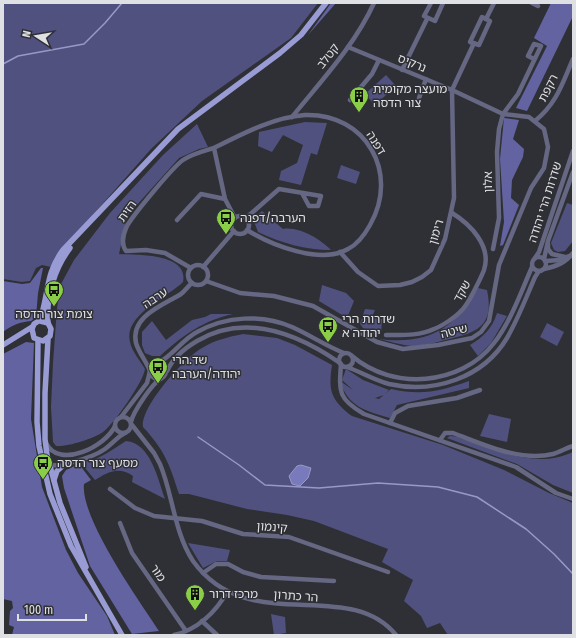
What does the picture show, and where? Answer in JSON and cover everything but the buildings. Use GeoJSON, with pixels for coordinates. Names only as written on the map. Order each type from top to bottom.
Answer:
{"type":"FeatureCollection","features":[{"type":"Feature","properties":{"kind":"main road"},"geometry":{"type":"LineString","coordinates":[[3,345],[40,321],[47,282],[54,263],[63,250],[178,129],[290,45],[309,26],[326,3]]}},
{"type":"Feature","properties":{"kind":"main road"},"geometry":{"type":"LineString","coordinates":[[92,220],[68,250],[58,267],[51,292],[48,323],[51,330],[46,348],[45,439],[54,486],[85,564],[114,612],[123,635]]}},
{"type":"Feature","properties":{"kind":"main road"},"geometry":{"type":"LineString","coordinates":[[40,321],[48,323]]}},
{"type":"Feature","properties":{"kind":"main road"},"geometry":{"type":"LineString","coordinates":[[32,327],[33,336]]}},
{"type":"Feature","properties":{"kind":"main road"},"geometry":{"type":"LineString","coordinates":[[3,345],[26,335],[33,336],[38,340],[48,339]]}},
{"type":"Feature","properties":{"kind":"main road"},"geometry":{"type":"LineString","coordinates":[[38,340],[37,422],[41,462],[52,502],[65,534],[123,635]]}},
{"type":"Feature","properties":{"kind":"main road"},"geometry":{"type":"LineString","coordinates":[[54,486],[57,471],[66,463]]}},
{"type":"Feature","properties":{"kind":"street","name":"קטלב"},"geometry":{"type":"LineString","coordinates":[[292,117],[348,47],[368,17],[374,3]]}},
{"type":"Feature","properties":{"kind":"street"},"geometry":{"type":"LineString","coordinates":[[431,3],[424,16],[435,21],[443,3]]}},
{"type":"Feature","properties":{"kind":"street"},"geometry":{"type":"LineString","coordinates":[[486,19],[494,3]]}},
{"type":"Feature","properties":{"kind":"street"},"geometry":{"type":"LineString","coordinates":[[532,3],[538,6]]}},
{"type":"Feature","properties":{"kind":"street"},"geometry":{"type":"LineString","coordinates":[[482,17],[486,19],[490,21],[479,45],[470,42],[482,17]]}},
{"type":"Feature","properties":{"kind":"street"},"geometry":{"type":"LineString","coordinates":[[402,70],[428,19]]}},
{"type":"Feature","properties":{"kind":"street"},"geometry":{"type":"LineString","coordinates":[[452,90],[474,43]]}},
{"type":"Feature","properties":{"kind":"street","name":"נרקיס"},"geometry":{"type":"LineString","coordinates":[[348,47],[452,90],[503,114]]}},
{"type":"Feature","properties":{"kind":"street"},"geometry":{"type":"LineString","coordinates":[[503,114],[518,94],[534,59]]}},
{"type":"Feature","properties":{"kind":"street","name":"רקפת"},"geometry":{"type":"LineString","coordinates":[[536,121],[549,110],[573,59]]}},
{"type":"Feature","properties":{"kind":"street","name":"נרקיס"},"geometry":{"type":"LineString","coordinates":[[350,100],[372,74],[379,60]]}},
{"type":"Feature","properties":{"kind":"street"},"geometry":{"type":"LineString","coordinates":[[418,106],[419,98],[426,80]]}},
{"type":"Feature","properties":{"kind":"street","name":"רימון"},"geometry":{"type":"LineString","coordinates":[[340,252],[358,272],[378,286],[400,285],[412,282],[431,270],[445,239],[452,214],[455,179],[452,90]]}},
{"type":"Feature","properties":{"kind":"street"},"geometry":{"type":"LineString","coordinates":[[503,114],[529,117],[536,121]]}},
{"type":"Feature","properties":{"kind":"street","name":"אלון"},"geometry":{"type":"LineString","coordinates":[[493,249],[499,218],[497,152],[499,129],[503,114]]}},
{"type":"Feature","properties":{"kind":"street","name":"דפנה"},"geometry":{"type":"LineString","coordinates":[[214,148],[244,134],[292,117],[316,116],[342,121],[354,128],[362,137],[377,162],[381,176],[379,206],[366,233],[348,250],[319,254],[301,252],[264,241],[248,230]]}},
{"type":"Feature","properties":{"kind":"street","name":"שיטה"},"geometry":{"type":"LineString","coordinates":[[206,280],[240,293],[274,296],[313,306],[377,342],[403,349],[438,345],[472,338],[481,332],[489,321],[499,265],[531,188],[544,168],[548,147],[544,129],[536,121]]}},
{"type":"Feature","properties":{"kind":"street"},"geometry":{"type":"LineString","coordinates":[[214,148],[225,199],[235,218]]}},
{"type":"Feature","properties":{"kind":"street","name":"הזית"},"geometry":{"type":"LineString","coordinates":[[191,268],[165,253],[146,250],[126,251],[123,240],[127,226],[176,165],[192,155],[214,148]]}},
{"type":"Feature","properties":{"kind":"street","name":"שדרות הרי יהודה"},"geometry":{"type":"LineString","coordinates":[[352,356],[360,363],[379,372],[402,378],[435,378],[459,371],[479,358],[494,342],[504,328],[532,267],[532,262],[539,252],[573,152]]}},
{"type":"Feature","properties":{"kind":"street","name":"שדרות הרי יהודה"},"geometry":{"type":"LineString","coordinates":[[544,269],[548,241],[573,172]]}},
{"type":"Feature","properties":{"kind":"street"},"geometry":{"type":"LineString","coordinates":[[246,218],[279,189],[302,193]]}},
{"type":"Feature","properties":{"kind":"street"},"geometry":{"type":"LineString","coordinates":[[177,220],[201,194],[225,199]]}},
{"type":"Feature","properties":{"kind":"street","name":"שקד"},"geometry":{"type":"LineString","coordinates":[[386,335],[412,335],[435,329],[462,311],[474,290],[484,270],[486,262],[482,248],[472,228],[452,214]]}},
{"type":"Feature","properties":{"kind":"street"},"geometry":{"type":"LineString","coordinates":[[241,216],[246,218],[249,223],[248,230],[241,234],[234,231],[232,223],[235,218],[241,216]]}},
{"type":"Feature","properties":{"kind":"street"},"geometry":{"type":"LineString","coordinates":[[204,267],[234,231]]}},
{"type":"Feature","properties":{"kind":"street"},"geometry":{"type":"LineString","coordinates":[[548,241],[548,249],[552,254],[566,257]]}},
{"type":"Feature","properties":{"kind":"street"},"geometry":{"type":"LineString","coordinates":[[545,260],[554,261],[566,257],[573,252]]}},
{"type":"Feature","properties":{"kind":"street"},"geometry":{"type":"LineString","coordinates":[[41,462],[49,466],[66,463],[98,453],[126,433],[132,424],[133,416],[156,382],[162,378],[180,354],[200,339],[221,331],[247,327],[260,327],[285,333],[344,365],[383,382],[411,387],[436,386],[462,378],[484,365],[501,347],[511,331],[539,271],[557,266],[568,259],[573,252]]}},
{"type":"Feature","properties":{"kind":"street","name":"שדרות הרי יהודה"},"geometry":{"type":"LineString","coordinates":[[535,258],[540,257],[545,260]]}},
{"type":"Feature","properties":{"kind":"street"},"geometry":{"type":"LineString","coordinates":[[196,266],[204,267],[207,272],[206,280],[201,284],[192,283],[188,274],[191,268],[196,266]]}},
{"type":"Feature","properties":{"kind":"street"},"geometry":{"type":"LineString","coordinates":[[532,267],[539,271]]}},
{"type":"Feature","properties":{"kind":"street","name":"ערבה"},"geometry":{"type":"LineString","coordinates":[[150,371],[136,341],[137,329],[140,322],[149,314],[182,293],[192,283]]}},
{"type":"Feature","properties":{"kind":"street"},"geometry":{"type":"LineString","coordinates":[[45,439],[53,451],[63,455],[89,449],[100,443],[111,433],[115,426],[116,420],[121,417],[147,383],[152,366],[163,360],[183,341],[203,329],[228,321],[261,319],[288,326],[352,356],[352,363],[344,365]]}},
{"type":"Feature","properties":{"kind":"street"},"geometry":{"type":"LineString","coordinates":[[344,353],[340,357],[344,365],[340,376],[340,391],[349,404],[364,414],[516,467],[556,494],[573,499]]}},
{"type":"Feature","properties":{"kind":"street"},"geometry":{"type":"LineString","coordinates":[[144,358],[164,364],[167,371]]}},
{"type":"Feature","properties":{"kind":"street"},"geometry":{"type":"LineString","coordinates":[[150,371],[154,378],[162,378]]}},
{"type":"Feature","properties":{"kind":"street"},"geometry":{"type":"LineString","coordinates":[[390,423],[395,413],[404,407],[457,398],[480,390]]}},
{"type":"Feature","properties":{"kind":"street"},"geometry":{"type":"LineString","coordinates":[[121,417],[127,417],[132,424]]}},
{"type":"Feature","properties":{"kind":"street","name":"הר כתרון"},"geometry":{"type":"LineString","coordinates":[[132,424],[154,453],[160,464],[170,490],[176,519],[185,546],[203,573],[227,592],[248,600],[269,604],[355,609],[376,617],[396,635]]}},
{"type":"Feature","properties":{"kind":"street"},"geometry":{"type":"LineString","coordinates":[[115,426],[119,432],[126,433]]}},
{"type":"Feature","properties":{"kind":"street","name":"הר כתרון"},"geometry":{"type":"LineString","coordinates":[[126,433],[141,437]]}},
{"type":"Feature","properties":{"kind":"street"},"geometry":{"type":"LineString","coordinates":[[440,440],[445,433],[453,433],[504,451],[534,455],[553,454],[573,446]]}},
{"type":"Feature","properties":{"kind":"street","name":"קינמון"},"geometry":{"type":"LineString","coordinates":[[110,489],[144,513],[163,518],[202,521],[244,534],[289,537],[388,572]]}},
{"type":"Feature","properties":{"kind":"street","name":"מור"},"geometry":{"type":"LineString","coordinates":[[120,523],[132,552],[186,631]]}},
{"type":"Feature","properties":{"kind":"street"},"geometry":{"type":"LineString","coordinates":[[203,573],[216,564],[228,564],[248,574],[261,577],[334,581]]}},
{"type":"Feature","properties":{"kind":"street"},"geometry":{"type":"LineString","coordinates":[[174,635],[186,631],[202,621],[221,604],[227,592]]}},
{"type":"Feature","properties":{"kind":"street"},"geometry":{"type":"LineString","coordinates":[[202,621],[217,635]]}},
{"type":"Feature","properties":{"kind":"shaded area"},"geometry":{"type":"Polygon","coordinates":[[[3,3],[318,3],[291,38],[202,101],[151,149],[75,235],[51,267],[42,265],[36,268],[30,281],[22,282],[3,279],[3,3]]]}},
{"type":"Feature","properties":{"kind":"shaded area"},"geometry":{"type":"Polygon","coordinates":[[[331,3],[336,3],[308,35],[331,3]]]}},
{"type":"Feature","properties":{"kind":"shaded area"},"geometry":{"type":"Polygon","coordinates":[[[551,3],[573,3],[573,16],[527,111],[516,108],[547,46],[534,38],[551,3]]]}},
{"type":"Feature","properties":{"kind":"shaded area"},"geometry":{"type":"Polygon","coordinates":[[[386,75],[396,86],[375,105],[365,94],[386,75]]]}},
{"type":"Feature","properties":{"kind":"shaded area"},"geometry":{"type":"Polygon","coordinates":[[[504,118],[519,120],[513,139],[524,149],[523,157],[512,180],[511,198],[519,205],[503,245],[500,246],[504,222],[500,159],[504,118]]]}},
{"type":"Feature","properties":{"kind":"shaded area"},"geometry":{"type":"Polygon","coordinates":[[[305,122],[327,123],[317,155],[311,153],[301,185],[279,180],[281,171],[297,163],[303,145],[283,135],[272,152],[258,146],[259,132],[305,122]]]}},
{"type":"Feature","properties":{"kind":"shaded area"},"geometry":{"type":"Polygon","coordinates":[[[197,124],[208,147],[199,149],[179,158],[127,216],[119,254],[160,258],[170,261],[178,266],[183,273],[183,282],[148,308],[133,323],[130,332],[130,342],[134,353],[145,369],[143,375],[127,402],[108,428],[93,437],[80,442],[56,446],[53,442],[51,407],[57,308],[61,284],[74,260],[110,213],[163,155],[197,124]]]}},
{"type":"Feature","properties":{"kind":"shaded area"},"geometry":{"type":"Polygon","coordinates":[[[341,165],[360,172],[356,184],[337,178],[341,165]]]}},
{"type":"Feature","properties":{"kind":"shaded area"},"geometry":{"type":"Polygon","coordinates":[[[567,203],[573,205],[573,241],[565,251],[558,252],[554,250],[551,243],[567,203]]]}},
{"type":"Feature","properties":{"kind":"shaded area"},"geometry":{"type":"Polygon","coordinates":[[[262,211],[283,229],[296,229],[309,234],[331,250],[312,249],[294,245],[258,232],[253,219],[262,211]]]}},
{"type":"Feature","properties":{"kind":"shaded area"},"geometry":{"type":"Polygon","coordinates":[[[41,268],[43,268],[38,293],[36,317],[31,321],[20,323],[3,332],[3,281],[22,284],[30,283],[41,268]]]}},
{"type":"Feature","properties":{"kind":"shaded area"},"geometry":{"type":"Polygon","coordinates":[[[322,285],[346,293],[354,301],[347,318],[319,301],[322,285]]]}},
{"type":"Feature","properties":{"kind":"shaded area"},"geometry":{"type":"Polygon","coordinates":[[[478,288],[487,290],[489,302],[485,320],[481,326],[474,331],[456,337],[416,346],[403,345],[378,339],[411,339],[425,337],[437,332],[459,315],[478,288]]]}},
{"type":"Feature","properties":{"kind":"shaded area"},"geometry":{"type":"Polygon","coordinates":[[[365,309],[375,310],[372,317],[382,319],[381,334],[377,336],[363,328],[360,324],[365,309]]]}},
{"type":"Feature","properties":{"kind":"shaded area"},"geometry":{"type":"Polygon","coordinates":[[[497,313],[507,316],[491,343],[478,356],[470,345],[486,332],[495,319],[497,313]]]}},
{"type":"Feature","properties":{"kind":"shaded area"},"geometry":{"type":"Polygon","coordinates":[[[211,314],[233,314],[212,320],[194,330],[160,356],[152,356],[145,353],[142,345],[142,332],[152,321],[166,340],[192,320],[211,314]]]}},
{"type":"Feature","properties":{"kind":"shaded area"},"geometry":{"type":"Polygon","coordinates":[[[547,323],[564,332],[557,346],[540,337],[547,323]]]}},
{"type":"Feature","properties":{"kind":"shaded area"},"geometry":{"type":"Polygon","coordinates":[[[243,334],[277,338],[295,345],[332,365],[330,382],[335,400],[352,416],[443,445],[504,470],[549,493],[573,503],[573,635],[448,635],[440,623],[427,628],[421,616],[404,601],[413,580],[382,562],[388,549],[314,521],[247,509],[189,494],[179,494],[166,458],[143,427],[144,418],[149,407],[165,383],[194,353],[217,341],[243,334]]]}},
{"type":"Feature","properties":{"kind":"shaded area"},"geometry":{"type":"Polygon","coordinates":[[[26,342],[34,343],[31,419],[42,487],[66,550],[78,573],[107,616],[115,635],[12,635],[14,627],[9,625],[10,611],[13,608],[12,601],[3,599],[3,354],[26,342]]]}},
{"type":"Feature","properties":{"kind":"shaded area"},"geometry":{"type":"Polygon","coordinates":[[[346,369],[363,380],[389,390],[385,394],[391,389],[412,392],[440,390],[469,381],[469,388],[397,405],[390,418],[359,407],[348,397],[343,390],[340,381],[353,390],[342,380],[346,369]],[[384,395],[375,398],[379,399],[384,395]]]}},
{"type":"Feature","properties":{"kind":"shaded area"},"geometry":{"type":"Polygon","coordinates":[[[489,414],[511,419],[507,442],[480,436],[489,414]]]}},
{"type":"Feature","properties":{"kind":"shaded area"},"geometry":{"type":"Polygon","coordinates":[[[450,436],[525,458],[549,459],[573,452],[573,493],[553,485],[517,464],[447,438],[450,436]]]}},
{"type":"Feature","properties":{"kind":"shaded area"},"geometry":{"type":"Polygon","coordinates":[[[126,441],[135,443],[142,448],[147,455],[156,473],[165,499],[132,482],[133,476],[123,471],[114,471],[95,480],[81,463],[100,457],[126,441]]]}},
{"type":"Feature","properties":{"kind":"shaded area"},"geometry":{"type":"Polygon","coordinates":[[[79,464],[91,480],[84,484],[85,499],[91,517],[101,538],[126,581],[159,631],[132,634],[90,566],[64,488],[62,476],[66,470],[79,464]]]}},
{"type":"Feature","properties":{"kind":"shaded area"},"geometry":{"type":"Polygon","coordinates":[[[301,465],[311,468],[308,478],[300,486],[292,484],[289,476],[297,466],[301,465]]]}},
{"type":"Feature","properties":{"kind":"shaded area"},"geometry":{"type":"Polygon","coordinates":[[[188,543],[230,550],[227,561],[217,561],[203,568],[188,543]]]}},
{"type":"Feature","properties":{"kind":"shaded area"},"geometry":{"type":"Polygon","coordinates":[[[271,614],[285,617],[286,633],[274,635],[271,614]]]}},
{"type":"Feature","properties":{"kind":"waterway"},"geometry":{"type":"LineString","coordinates":[[3,64],[18,56],[84,44],[122,3]]}},
{"type":"Feature","properties":{"kind":"waterway"},"geometry":{"type":"LineString","coordinates":[[198,437],[265,485],[319,488],[378,483],[438,487],[477,497],[526,529],[554,554],[573,574]]}},
{"type":"Feature","properties":{"kind":"place","name":"מועצה מקומית צור הדסה"},"geometry":{"type":"Point","coordinates":[359,113]}},
{"type":"Feature","properties":{"kind":"place","name":"הערבה/דפנה"},"geometry":{"type":"Point","coordinates":[226,235]}},
{"type":"Feature","properties":{"kind":"place","name":"צומת צור הדסה"},"geometry":{"type":"Point","coordinates":[54,307]}},
{"type":"Feature","properties":{"kind":"place","name":"שדרות הרי יהודה א"},"geometry":{"type":"Point","coordinates":[328,343]}},
{"type":"Feature","properties":{"kind":"place","name":"שד.הרי יהודה/הערבה"},"geometry":{"type":"Point","coordinates":[158,384]}},
{"type":"Feature","properties":{"kind":"place","name":"מסעף צור הדסה"},"geometry":{"type":"Point","coordinates":[43,480]}},
{"type":"Feature","properties":{"kind":"place","name":"מרכז דרור"},"geometry":{"type":"Point","coordinates":[195,611]}}]}
